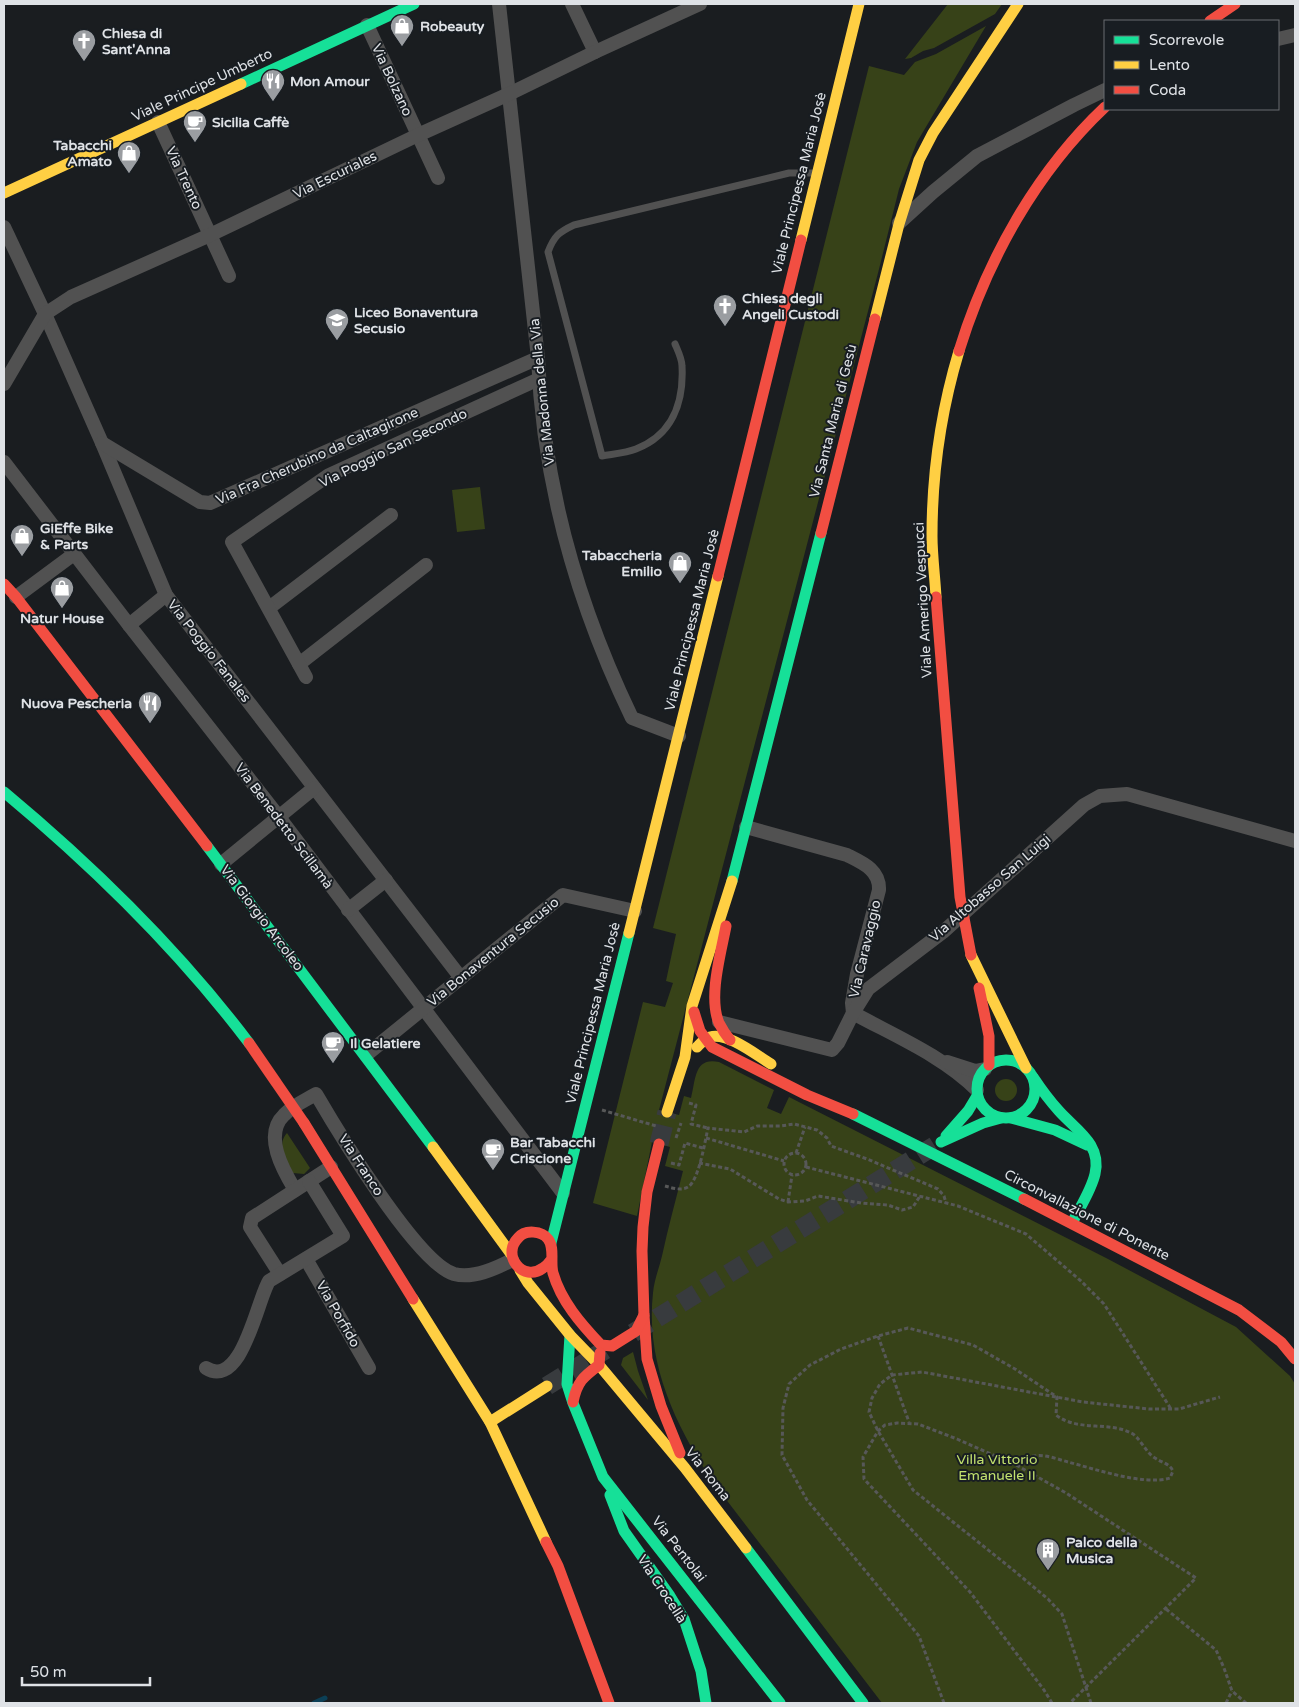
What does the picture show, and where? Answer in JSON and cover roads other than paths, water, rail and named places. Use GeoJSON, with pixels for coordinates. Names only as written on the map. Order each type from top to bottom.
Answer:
{"type":"FeatureCollection","features":[{"type":"Feature","properties":{"kind":"main road","name":"Viale Principe Umberto"},"geometry":{"type":"LineString","coordinates":[[4,193],[414,4]]}},
{"type":"Feature","properties":{"kind":"main road","name":"Viale Principessa Maria Josè"},"geometry":{"type":"LineString","coordinates":[[550,1243],[679,736],[859,4]]}},
{"type":"Feature","properties":{"kind":"main road","name":"Via Santa Maria di Gesù"},"geometry":{"type":"LineString","coordinates":[[735,870],[899,224],[919,160],[933,133],[1018,4]]}},
{"type":"Feature","properties":{"kind":"main road"},"geometry":{"type":"LineString","coordinates":[[1211,20],[1235,4]]}},
{"type":"Feature","properties":{"kind":"main road","name":"Viale Amerigo Vespucci"},"geometry":{"type":"LineString","coordinates":[[971,955],[960,898],[938,627],[932,536],[936,456],[949,386],[968,323],[995,261],[1029,198],[1087,124],[1104,108]]}},
{"type":"Feature","properties":{"kind":"main road","name":"Via Giorgio Arcoleo"},"geometry":{"type":"LineString","coordinates":[[5,584],[366,1055],[514,1261]]}},
{"type":"Feature","properties":{"kind":"main road"},"geometry":{"type":"LineString","coordinates":[[4,792],[101,876],[162,939],[243,1036],[304,1123],[490,1422],[558,1566],[609,1703]]}},
{"type":"Feature","properties":{"kind":"main road"},"geometry":{"type":"LineString","coordinates":[[667,1112],[685,1057],[692,1006],[735,870]]}},
{"type":"Feature","properties":{"kind":"main road"},"geometry":{"type":"LineString","coordinates":[[730,1040],[719,1022],[716,1005],[718,980],[735,870]]}},
{"type":"Feature","properties":{"kind":"main road"},"geometry":{"type":"LineString","coordinates":[[971,955],[1030,1073],[1035,1086],[1032,1103],[1027,1110],[1019,1115],[984,1123],[941,1142],[968,1111],[977,1093],[980,1075],[987,1067],[998,1061],[1018,1062],[1030,1073],[1051,1102],[1081,1131],[1095,1149],[1097,1158],[1096,1172],[1072,1224]]}},
{"type":"Feature","properties":{"kind":"main road"},"geometry":{"type":"LineString","coordinates":[[971,955],[987,1020],[992,1050],[987,1067]]}},
{"type":"Feature","properties":{"kind":"main road"},"geometry":{"type":"LineString","coordinates":[[692,1006],[697,1026],[704,1040],[712,1047],[807,1095],[853,1114]]}},
{"type":"Feature","properties":{"kind":"main road"},"geometry":{"type":"LineString","coordinates":[[685,1057],[708,1037],[719,1036],[730,1040],[853,1114]]}},
{"type":"Feature","properties":{"kind":"main road"},"geometry":{"type":"LineString","coordinates":[[977,1093],[980,1104],[993,1116],[1055,1130],[1095,1149]]}},
{"type":"Feature","properties":{"kind":"main road","name":"Circonvallazione di Ponente"},"geometry":{"type":"LineString","coordinates":[[853,1114],[1239,1310],[1282,1342],[1295,1359]]}},
{"type":"Feature","properties":{"kind":"main road"},"geometry":{"type":"LineString","coordinates":[[659,1144],[649,1182],[642,1251],[647,1359],[661,1406],[685,1468]]}},
{"type":"Feature","properties":{"kind":"main road"},"geometry":{"type":"LineString","coordinates":[[526,1232],[536,1232],[544,1236],[550,1243],[553,1252],[551,1260],[546,1268],[538,1273],[529,1273],[514,1261],[512,1245],[518,1237],[526,1232]]}},
{"type":"Feature","properties":{"kind":"main road"},"geometry":{"type":"LineString","coordinates":[[551,1260],[560,1293],[588,1332],[601,1346],[612,1346],[636,1330],[644,1315]]}},
{"type":"Feature","properties":{"kind":"main road","name":"Via Roma"},"geometry":{"type":"LineString","coordinates":[[514,1261],[528,1284],[570,1335],[599,1365],[685,1468],[863,1703]]}},
{"type":"Feature","properties":{"kind":"main road","name":"Via Pentolai"},"geometry":{"type":"LineString","coordinates":[[570,1335],[567,1384],[604,1477],[780,1703]]}},
{"type":"Feature","properties":{"kind":"main road"},"geometry":{"type":"LineString","coordinates":[[573,1403],[575,1389],[579,1380],[599,1365],[601,1346]]}},
{"type":"Feature","properties":{"kind":"main road"},"geometry":{"type":"LineString","coordinates":[[490,1422],[547,1386]]}},
{"type":"Feature","properties":{"kind":"main road","name":"Via Crocellà"},"geometry":{"type":"LineString","coordinates":[[604,1477],[624,1531],[684,1619],[693,1644],[705,1697]]}},
{"type":"Feature","properties":{"kind":"street","name":"Via Madonna della Via"},"geometry":{"type":"LineString","coordinates":[[499,4],[539,379],[553,491],[574,570],[611,674],[632,718],[679,736]]}},
{"type":"Feature","properties":{"kind":"street"},"geometry":{"type":"LineString","coordinates":[[572,4],[595,52]]}},
{"type":"Feature","properties":{"kind":"street","name":"Via Escuriales"},"geometry":{"type":"LineString","coordinates":[[4,384],[45,314],[70,297],[210,235],[418,134],[700,4]]}},
{"type":"Feature","properties":{"kind":"street","name":"Via Bolzano"},"geometry":{"type":"LineString","coordinates":[[367,25],[438,178]]}},
{"type":"Feature","properties":{"kind":"street"},"geometry":{"type":"LineString","coordinates":[[1279,39],[1295,35]]}},
{"type":"Feature","properties":{"kind":"street"},"geometry":{"type":"LineString","coordinates":[[899,224],[933,192],[977,156],[1104,90]]}},
{"type":"Feature","properties":{"kind":"street","name":"Via Trento"},"geometry":{"type":"LineString","coordinates":[[158,122],[229,276]]}},
{"type":"Feature","properties":{"kind":"street","name":"Via Poggio Fanales"},"geometry":{"type":"LineString","coordinates":[[4,227],[102,443],[166,595],[461,978]]}},
{"type":"Feature","properties":{"kind":"street","name":"Via Fra Cherubino da Caltagirone"},"geometry":{"type":"LineString","coordinates":[[102,443],[200,502],[210,503],[538,358]]}},
{"type":"Feature","properties":{"kind":"street","name":"Via Poggio San Secondo"},"geometry":{"type":"LineString","coordinates":[[306,677],[232,542],[330,475],[539,379]]}},
{"type":"Feature","properties":{"kind":"street","name":"Via Benedetto Scillamà"},"geometry":{"type":"LineString","coordinates":[[4,462],[128,625],[279,817],[563,1193]]}},
{"type":"Feature","properties":{"kind":"street"},"geometry":{"type":"LineString","coordinates":[[269,608],[392,515]]}},
{"type":"Feature","properties":{"kind":"street"},"geometry":{"type":"LineString","coordinates":[[16,597],[74,554]]}},
{"type":"Feature","properties":{"kind":"street"},"geometry":{"type":"LineString","coordinates":[[299,664],[426,565]]}},
{"type":"Feature","properties":{"kind":"street"},"geometry":{"type":"LineString","coordinates":[[128,625],[166,595]]}},
{"type":"Feature","properties":{"kind":"street"},"geometry":{"type":"LineString","coordinates":[[221,864],[314,788]]}},
{"type":"Feature","properties":{"kind":"street","name":"Via Altobasso San Luigi"},"geometry":{"type":"LineString","coordinates":[[719,1022],[832,1050],[838,1043],[853,1013],[868,990],[943,932],[1084,806],[1100,796],[1127,794],[1295,841]]}},
{"type":"Feature","properties":{"kind":"street","name":"Via Caravaggio"},"geometry":{"type":"LineString","coordinates":[[746,827],[847,855],[862,862],[876,874],[880,882],[879,890],[857,974],[852,1003],[853,1013],[933,1057]]}},
{"type":"Feature","properties":{"kind":"street"},"geometry":{"type":"LineString","coordinates":[[348,910],[386,880]]}},
{"type":"Feature","properties":{"kind":"street","name":"Via Bonaventura Secusio"},"geometry":{"type":"LineString","coordinates":[[366,1055],[563,895],[635,911]]}},
{"type":"Feature","properties":{"kind":"street"},"geometry":{"type":"LineString","coordinates":[[933,1057],[975,1071],[987,1067]]}},
{"type":"Feature","properties":{"kind":"street"},"geometry":{"type":"LineString","coordinates":[[933,1057],[969,1082],[977,1093]]}},
{"type":"Feature","properties":{"kind":"street","name":"Via Franco"},"geometry":{"type":"LineString","coordinates":[[295,1190],[281,1163],[275,1133],[278,1123],[284,1114],[316,1094],[396,1218],[422,1249],[443,1269],[455,1274],[465,1275],[484,1272],[514,1261]]}},
{"type":"Feature","properties":{"kind":"street"},"geometry":{"type":"LineString","coordinates":[[280,1274],[250,1227],[252,1218],[331,1167]]}},
{"type":"Feature","properties":{"kind":"street"},"geometry":{"type":"LineString","coordinates":[[206,1368],[210,1371],[220,1372],[228,1369],[234,1362],[249,1333],[264,1289],[269,1281],[343,1236],[309,1181]]}},
{"type":"Feature","properties":{"kind":"street","name":"Via Porfido"},"geometry":{"type":"LineString","coordinates":[[306,1259],[369,1368]]}},
{"type":"Feature","properties":{"kind":"street","name":"Via Crocellà"},"geometry":{"type":"LineString","coordinates":[[705,1697],[715,1703]]}},
{"type":"Feature","properties":{"kind":"lane"},"geometry":{"type":"LineString","coordinates":[[675,344],[682,365],[682,384],[678,406],[670,424],[657,437],[636,449],[602,456],[548,252],[558,233],[574,224],[789,173],[817,173]]}},
{"type":"Feature","properties":{"kind":"waterway"},"geometry":{"type":"LineString","coordinates":[[314,1703],[325,1698]]}},
{"type":"Feature","properties":{"kind":"tunnel"},"geometry":{"type":"LineString","coordinates":[[659,1144],[667,1112]]}},
{"type":"Feature","properties":{"kind":"tunnel"},"geometry":{"type":"LineString","coordinates":[[633,1333],[939,1143]]}},
{"type":"Feature","properties":{"kind":"tunnel"},"geometry":{"type":"LineString","coordinates":[[547,1386],[605,1350]]}},
{"type":"Feature","properties":{"kind":"place","name":"Robeauty"},"geometry":{"type":"Point","coordinates":[402,47]}},
{"type":"Feature","properties":{"kind":"place","name":"Chiesa di Sant'Anna"},"geometry":{"type":"Point","coordinates":[84,62]}},
{"type":"Feature","properties":{"kind":"place","name":"Mon Amour"},"geometry":{"type":"Point","coordinates":[273,102]}},
{"type":"Feature","properties":{"kind":"place","name":"Sicilia Caffè"},"geometry":{"type":"Point","coordinates":[195,143]}},
{"type":"Feature","properties":{"kind":"place","name":"Tabacchi Amato"},"geometry":{"type":"Point","coordinates":[129,174]}},
{"type":"Feature","properties":{"kind":"place","name":"Chiesa degli Angeli Custodi"},"geometry":{"type":"Point","coordinates":[725,327]}},
{"type":"Feature","properties":{"kind":"place","name":"Liceo Bonaventura Secusio"},"geometry":{"type":"Point","coordinates":[337,341]}},
{"type":"Feature","properties":{"kind":"place","name":"GiEffe Bike & Parts"},"geometry":{"type":"Point","coordinates":[22,557]}},
{"type":"Feature","properties":{"kind":"place","name":"Tabaccheria Emilio"},"geometry":{"type":"Point","coordinates":[680,584]}},
{"type":"Feature","properties":{"kind":"place","name":"Natur House"},"geometry":{"type":"Point","coordinates":[62,609]}},
{"type":"Feature","properties":{"kind":"place","name":"Nuova Pescheria"},"geometry":{"type":"Point","coordinates":[150,724]}},
{"type":"Feature","properties":{"kind":"place","name":"Il Gelatiere"},"geometry":{"type":"Point","coordinates":[333,1064]}},
{"type":"Feature","properties":{"kind":"place","name":"Bar Tabacchi Criscione"},"geometry":{"type":"Point","coordinates":[493,1171]}},
{"type":"Feature","properties":{"kind":"place","name":"Palco della Musica"},"geometry":{"type":"Point","coordinates":[1048,1571]}},
{"type":"Feature","properties":{"kind":"park label","name":"Villa Vittorio Emanuele II"},"geometry":{"type":"Point","coordinates":[997,1468]}}]}
